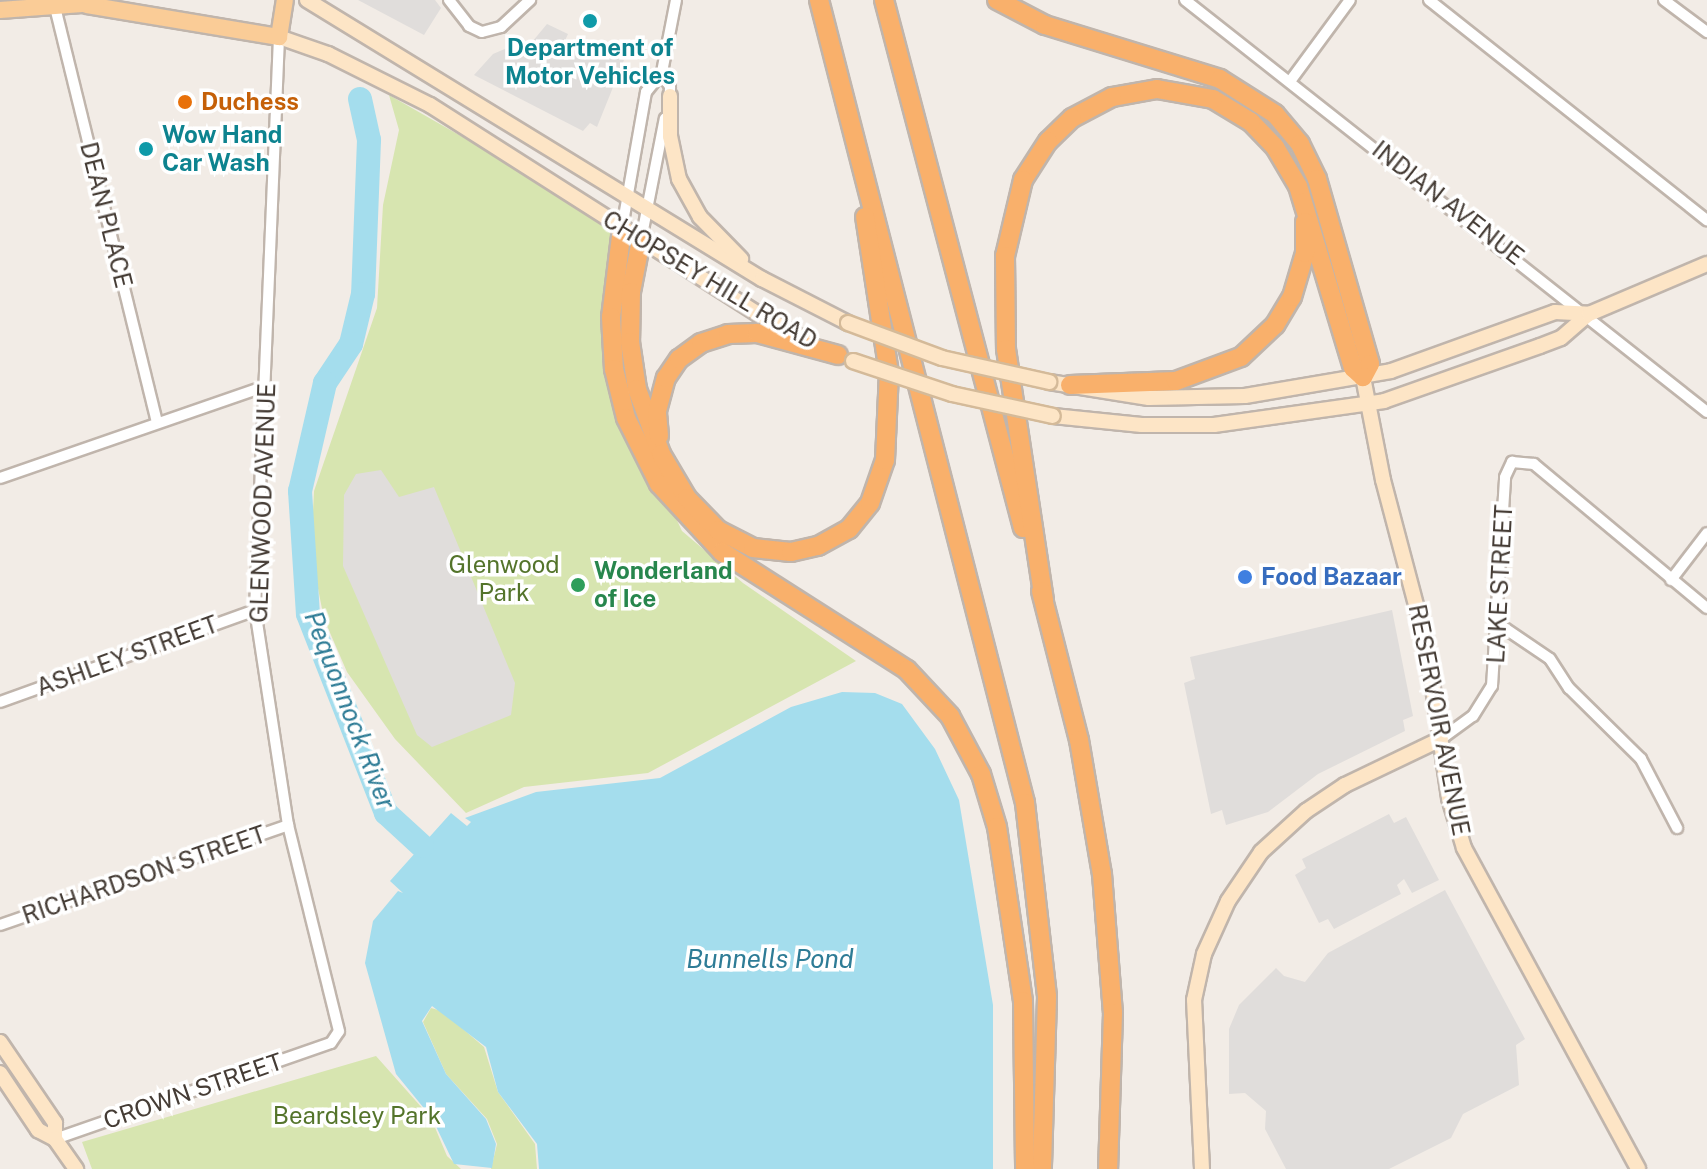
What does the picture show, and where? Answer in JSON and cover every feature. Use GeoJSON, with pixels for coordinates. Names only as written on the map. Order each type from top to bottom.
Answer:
{"type":"FeatureCollection","features":[{"type":"Feature","properties":{"kind":"highway"},"geometry":{"type":"LineString","coordinates":[[819,0],[1025,803],[1047,997],[1042,1169]]}},
{"type":"Feature","properties":{"kind":"highway"},"geometry":{"type":"LineString","coordinates":[[884,0],[1079,740],[1106,905],[1113,1013],[1108,1169]]}},
{"type":"Feature","properties":{"kind":"highway"},"geometry":{"type":"LineString","coordinates":[[997,0],[1045,25],[1220,79],[1253,97],[1284,123],[1306,156],[1321,191],[1370,364],[1363,377],[1353,368],[1314,228],[1288,166],[1260,130],[1233,110],[1192,93],[1157,89],[1112,97],[1081,112],[1055,133],[1028,170],[1008,234],[1004,317],[1044,601]]}},
{"type":"Feature","properties":{"kind":"highway"},"geometry":{"type":"LineString","coordinates":[[641,240],[628,317],[632,366],[644,412],[672,476],[718,530],[753,548],[777,552],[804,550],[839,536],[856,522],[875,493],[889,437],[889,373],[847,107]]}},
{"type":"Feature","properties":{"kind":"highway"},"geometry":{"type":"LineString","coordinates":[[1070,385],[1187,379],[1230,363],[1259,342],[1292,297],[1305,253],[1303,208],[1288,166]]}},
{"type":"Feature","properties":{"kind":"highway"},"geometry":{"type":"LineString","coordinates":[[622,228],[611,317],[614,369],[626,418],[659,484],[722,552],[907,670],[950,716],[978,767],[997,827],[1020,980],[1027,1069],[1025,1169]]}},
{"type":"Feature","properties":{"kind":"highway"},"geometry":{"type":"LineString","coordinates":[[672,476],[657,411],[666,378],[689,350],[714,337],[743,332],[846,358]]}},
{"type":"Feature","properties":{"kind":"main road"},"geometry":{"type":"LineString","coordinates":[[0,10],[25,4],[55,7],[109,0]]}},
{"type":"Feature","properties":{"kind":"main road","name":"GLENWOOD AVENUE"},"geometry":{"type":"LineString","coordinates":[[279,37],[285,0]]}},
{"type":"Feature","properties":{"kind":"main road","name":"CHOPSEY HILL ROAD"},"geometry":{"type":"LineString","coordinates":[[307,0],[762,279],[848,323],[942,358],[1049,382],[1149,398],[1198,399],[1363,377],[1440,357],[1555,312],[1589,314]]}},
{"type":"Feature","properties":{"kind":"main road","name":"CHOPSEY HILL ROAD"},"geometry":{"type":"LineString","coordinates":[[87,5],[279,37],[328,54],[430,105],[758,314],[846,358],[952,394],[1053,416],[1142,425],[1214,425],[1367,405],[1517,356],[1561,338],[1589,314],[1707,264]]}},
{"type":"Feature","properties":{"kind":"main road"},"geometry":{"type":"LineString","coordinates":[[670,96],[672,150],[686,193],[709,227],[762,279]]}},
{"type":"Feature","properties":{"kind":"main road","name":"RESERVOIR AVENUE"},"geometry":{"type":"LineString","coordinates":[[1363,377],[1367,405],[1429,658],[1449,798],[1471,864],[1638,1169]]}},
{"type":"Feature","properties":{"kind":"main road"},"geometry":{"type":"LineString","coordinates":[[1202,1169],[1194,1000],[1204,954],[1228,901],[1261,852],[1306,811],[1345,785],[1441,739]]}},
{"type":"Feature","properties":{"kind":"main road"},"geometry":{"type":"LineString","coordinates":[[3,1051],[55,1123],[55,1139]]}},
{"type":"Feature","properties":{"kind":"main road"},"geometry":{"type":"LineString","coordinates":[[0,1073],[38,1130],[55,1139],[76,1169]]}},
{"type":"Feature","properties":{"kind":"street"},"geometry":{"type":"LineString","coordinates":[[449,0],[469,26],[482,32],[501,27],[530,0]]}},
{"type":"Feature","properties":{"kind":"street"},"geometry":{"type":"LineString","coordinates":[[622,228],[646,92],[662,72],[676,0]]}},
{"type":"Feature","properties":{"kind":"street","name":"INDIAN AVENUE"},"geometry":{"type":"LineString","coordinates":[[1185,0],[1589,314],[1707,412]]}},
{"type":"Feature","properties":{"kind":"street"},"geometry":{"type":"LineString","coordinates":[[1291,80],[1350,0]]}},
{"type":"Feature","properties":{"kind":"street"},"geometry":{"type":"LineString","coordinates":[[1429,0],[1707,220]]}},
{"type":"Feature","properties":{"kind":"street"},"geometry":{"type":"LineString","coordinates":[[1664,0],[1707,32]]}},
{"type":"Feature","properties":{"kind":"street","name":"DEAN PLACE"},"geometry":{"type":"LineString","coordinates":[[55,7],[157,423]]}},
{"type":"Feature","properties":{"kind":"street","name":"GLENWOOD AVENUE"},"geometry":{"type":"LineString","coordinates":[[279,37],[255,610],[288,825],[339,1031],[331,1043]]}},
{"type":"Feature","properties":{"kind":"street"},"geometry":{"type":"LineString","coordinates":[[641,240],[670,96],[662,72]]}},
{"type":"Feature","properties":{"kind":"street"},"geometry":{"type":"LineString","coordinates":[[0,478],[266,386]]}},
{"type":"Feature","properties":{"kind":"street","name":"LAKE STREET"},"geometry":{"type":"LineString","coordinates":[[1441,739],[1464,725],[1488,694],[1500,625],[1505,477],[1517,460],[1540,468],[1671,580]]}},
{"type":"Feature","properties":{"kind":"street"},"geometry":{"type":"LineString","coordinates":[[1707,533],[1671,580],[1707,608]]}},
{"type":"Feature","properties":{"kind":"street","name":"ASHLEY STREET"},"geometry":{"type":"LineString","coordinates":[[0,702],[255,610]]}},
{"type":"Feature","properties":{"kind":"street"},"geometry":{"type":"LineString","coordinates":[[1500,625],[1550,659],[1569,688],[1641,759],[1677,828]]}},
{"type":"Feature","properties":{"kind":"street","name":"RICHARDSON STREET"},"geometry":{"type":"LineString","coordinates":[[0,925],[288,825]]}},
{"type":"Feature","properties":{"kind":"street","name":"CROWN STREET"},"geometry":{"type":"LineString","coordinates":[[55,1139],[331,1043]]}},
{"type":"Feature","properties":{"kind":"green space","name":"Glenwood Park"},"geometry":{"type":"Polygon","coordinates":[[[389,95],[633,234],[621,297],[623,372],[640,442],[682,531],[743,583],[856,661],[648,773],[524,787],[466,813],[395,739],[347,672],[324,619],[311,553],[314,491],[377,308],[383,205],[399,130],[389,95]]]}},
{"type":"Feature","properties":{"kind":"green space","name":"Beardsley Park"},"geometry":{"type":"Polygon","coordinates":[[[431,1008],[442,1011],[484,1047],[498,1092],[535,1144],[537,1169],[491,1169],[497,1144],[487,1119],[446,1074],[423,1022],[431,1008]]]}},
{"type":"Feature","properties":{"kind":"green space","name":"Beardsley Park"},"geometry":{"type":"Polygon","coordinates":[[[376,1056],[431,1118],[447,1156],[461,1169],[92,1169],[82,1142],[376,1056]]]}},
{"type":"Feature","properties":{"kind":"shaded area"},"geometry":{"type":"Polygon","coordinates":[[[358,0],[435,0],[441,8],[424,35],[358,0]]]}},
{"type":"Feature","properties":{"kind":"shaded area"},"geometry":{"type":"Polygon","coordinates":[[[547,24],[568,34],[563,45],[584,56],[592,44],[624,60],[597,127],[590,123],[583,131],[474,75],[493,54],[507,48],[522,54],[547,24]]]}},
{"type":"Feature","properties":{"kind":"shaded area"},"geometry":{"type":"Polygon","coordinates":[[[381,470],[399,497],[434,487],[515,683],[511,715],[432,747],[417,735],[343,566],[344,495],[356,474],[381,470]]]}},
{"type":"Feature","properties":{"kind":"shaded area"},"geometry":{"type":"Polygon","coordinates":[[[1392,610],[1413,716],[1403,720],[1405,731],[1318,774],[1268,812],[1226,825],[1222,810],[1211,814],[1184,683],[1195,679],[1190,657],[1392,610]]]}},
{"type":"Feature","properties":{"kind":"shaded area"},"geometry":{"type":"Polygon","coordinates":[[[1389,814],[1394,823],[1406,817],[1439,880],[1412,893],[1404,879],[1397,885],[1401,894],[1334,929],[1328,919],[1319,923],[1295,875],[1306,868],[1302,859],[1389,814]]]}},
{"type":"Feature","properties":{"kind":"shaded area"},"geometry":{"type":"Polygon","coordinates":[[[1445,890],[1525,1039],[1516,1045],[1519,1085],[1463,1114],[1451,1138],[1389,1169],[1286,1169],[1265,1129],[1266,1111],[1245,1093],[1229,1094],[1229,1029],[1239,1005],[1276,968],[1284,976],[1305,982],[1328,953],[1445,890]]]}},
{"type":"Feature","properties":{"kind":"water","name":"Bunnells Pond"},"geometry":{"type":"Polygon","coordinates":[[[842,692],[875,693],[902,704],[935,749],[959,800],[993,1005],[993,1169],[539,1169],[537,1144],[498,1092],[486,1047],[432,1006],[422,1021],[446,1074],[486,1119],[496,1144],[492,1168],[454,1164],[432,1118],[396,1074],[365,963],[373,921],[398,891],[403,893],[390,881],[451,813],[467,826],[471,822],[465,818],[536,792],[660,778],[791,707],[842,692]]]}},
{"type":"Feature","properties":{"kind":"waterway","name":"Pequonnock River"},"geometry":{"type":"LineString","coordinates":[[360,99],[369,140],[363,294],[351,344],[325,383],[300,491],[308,614],[386,813],[422,846]]}},
{"type":"Feature","properties":{"kind":"place","name":"Department of Motor Vehicles"},"geometry":{"type":"Point","coordinates":[590,21]}},
{"type":"Feature","properties":{"kind":"place","name":"Duchess"},"geometry":{"type":"Point","coordinates":[185,102]}},
{"type":"Feature","properties":{"kind":"place","name":"Wow Hand Car Wash"},"geometry":{"type":"Point","coordinates":[146,149]}},
{"type":"Feature","properties":{"kind":"place","name":"Food Bazaar"},"geometry":{"type":"Point","coordinates":[1245,577]}},
{"type":"Feature","properties":{"kind":"place","name":"Wonderland of Ice"},"geometry":{"type":"Point","coordinates":[578,585]}}]}
